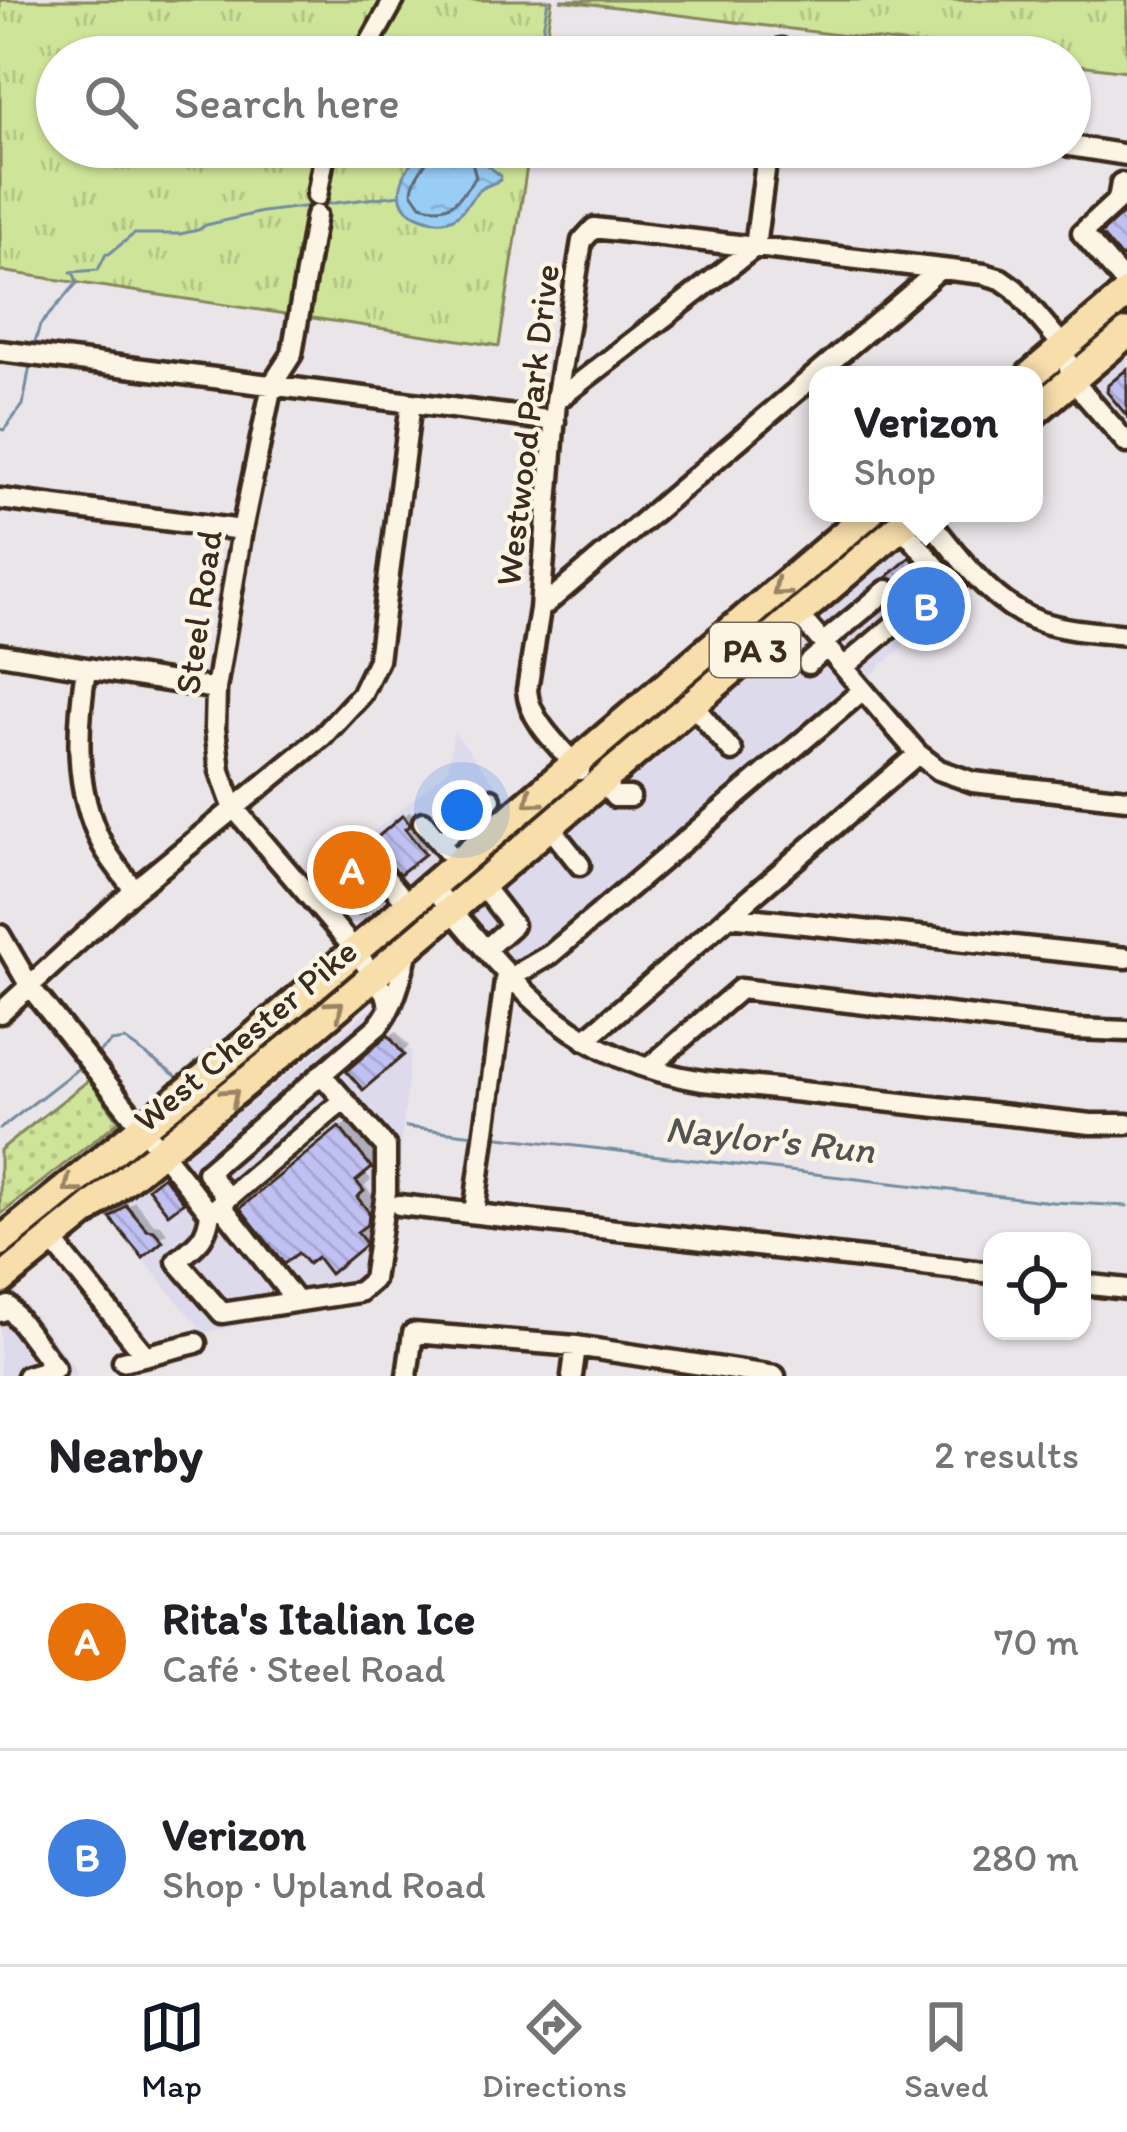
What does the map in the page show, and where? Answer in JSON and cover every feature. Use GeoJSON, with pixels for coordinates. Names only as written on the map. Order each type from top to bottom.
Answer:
{"type":"FeatureCollection","features":[{"type":"Feature","properties":{"kind":"highway"},"geometry":{"type":"LineString","coordinates":[[1042,366],[1127,289]]}},
{"type":"Feature","properties":{"kind":"highway"},"geometry":{"type":"LineString","coordinates":[[1043,404],[1127,333]]}},
{"type":"Feature","properties":{"kind":"highway","name":"West Chester Pike"},"geometry":{"type":"LineString","coordinates":[[0,1242],[432,886],[449,853],[575,764],[858,522]]}},
{"type":"Feature","properties":{"kind":"highway","name":"West Chester Pike"},"geometry":{"type":"LineString","coordinates":[[0,1281],[162,1153],[907,522]]}},
{"type":"Feature","properties":{"kind":"street"},"geometry":{"type":"LineString","coordinates":[[374,36],[394,0]]}},
{"type":"Feature","properties":{"kind":"street"},"geometry":{"type":"LineString","coordinates":[[1091,149],[1127,155]]}},
{"type":"Feature","properties":{"kind":"street","name":"Steel Road"},"geometry":{"type":"LineString","coordinates":[[322,168],[292,354],[272,385],[242,530],[216,689],[215,728],[220,771],[233,807],[356,951],[387,996],[389,1008]]}},
{"type":"Feature","properties":{"kind":"street"},"geometry":{"type":"LineString","coordinates":[[9,352],[411,403],[555,411],[755,247],[765,168]]}},
{"type":"Feature","properties":{"kind":"street"},"geometry":{"type":"LineString","coordinates":[[1127,184],[1121,183],[1118,200],[1082,233],[1127,289]]}},
{"type":"Feature","properties":{"kind":"street","name":"Westwood Park Drive"},"geometry":{"type":"LineString","coordinates":[[598,784],[535,717],[528,700],[555,411],[582,241],[594,228],[984,274],[1009,284],[1064,347],[1072,380]]}},
{"type":"Feature","properties":{"kind":"street"},"geometry":{"type":"LineString","coordinates":[[826,366],[940,269]]}},
{"type":"Feature","properties":{"kind":"street"},"geometry":{"type":"LineString","coordinates":[[539,609],[809,380]]}},
{"type":"Feature","properties":{"kind":"street"},"geometry":{"type":"LineString","coordinates":[[1072,380],[1125,437]]}},
{"type":"Feature","properties":{"kind":"street"},"geometry":{"type":"LineString","coordinates":[[0,1013],[134,890],[322,736],[362,695],[378,660],[411,403]]}},
{"type":"Feature","properties":{"kind":"street"},"geometry":{"type":"LineString","coordinates":[[0,499],[242,530]]}},
{"type":"Feature","properties":{"kind":"street"},"geometry":{"type":"LineString","coordinates":[[916,522],[940,571]]}},
{"type":"Feature","properties":{"kind":"street"},"geometry":{"type":"LineString","coordinates":[[918,522],[1013,609],[1051,625],[1127,635]]}},
{"type":"Feature","properties":{"kind":"street"},"geometry":{"type":"LineString","coordinates":[[844,667],[908,614],[861,560]]}},
{"type":"Feature","properties":{"kind":"street"},"geometry":{"type":"LineString","coordinates":[[808,664],[887,590]]}},
{"type":"Feature","properties":{"kind":"street"},"geometry":{"type":"LineString","coordinates":[[798,614],[918,754],[939,770],[973,782],[1127,799]]}},
{"type":"Feature","properties":{"kind":"street"},"geometry":{"type":"LineString","coordinates":[[0,654],[216,689]]}},
{"type":"Feature","properties":{"kind":"street"},"geometry":{"type":"LineString","coordinates":[[86,668],[79,766],[90,817],[103,846],[134,890]]}},
{"type":"Feature","properties":{"kind":"street"},"geometry":{"type":"LineString","coordinates":[[508,976],[551,954],[863,690]]}},
{"type":"Feature","properties":{"kind":"street"},"geometry":{"type":"LineString","coordinates":[[692,704],[732,751]]}},
{"type":"Feature","properties":{"kind":"street"},"geometry":{"type":"LineString","coordinates":[[585,1040],[918,754]]}},
{"type":"Feature","properties":{"kind":"street"},"geometry":{"type":"LineString","coordinates":[[598,784],[615,797],[630,797]]}},
{"type":"Feature","properties":{"kind":"street"},"geometry":{"type":"LineString","coordinates":[[423,822],[449,853],[491,799]]}},
{"type":"Feature","properties":{"kind":"street"},"geometry":{"type":"LineString","coordinates":[[549,826],[580,865]]}},
{"type":"Feature","properties":{"kind":"street"},"geometry":{"type":"LineString","coordinates":[[315,903],[340,881],[358,902],[386,878],[410,905]]}},
{"type":"Feature","properties":{"kind":"street"},"geometry":{"type":"LineString","coordinates":[[482,884],[513,925],[486,949]]}},
{"type":"Feature","properties":{"kind":"street"},"geometry":{"type":"LineString","coordinates":[[432,886],[508,976],[559,1023],[648,1068],[703,1081],[1091,1124],[1127,1124]]}},
{"type":"Feature","properties":{"kind":"street"},"geometry":{"type":"LineString","coordinates":[[729,916],[1127,958]]}},
{"type":"Feature","properties":{"kind":"street"},"geometry":{"type":"LineString","coordinates":[[0,935],[31,988],[95,1072],[162,1153],[220,1206],[296,1301]]}},
{"type":"Feature","properties":{"kind":"street"},"geometry":{"type":"LineString","coordinates":[[220,1206],[207,1172],[378,1026],[398,992],[410,945]]}},
{"type":"Feature","properties":{"kind":"street"},"geometry":{"type":"LineString","coordinates":[[473,1214],[508,976]]}},
{"type":"Feature","properties":{"kind":"street"},"geometry":{"type":"LineString","coordinates":[[648,1068],[740,989],[1127,1031]]}},
{"type":"Feature","properties":{"kind":"street"},"geometry":{"type":"LineString","coordinates":[[321,1074],[386,1147],[386,1192],[373,1280],[359,1292],[222,1312],[177,1261],[201,1240],[220,1206],[344,1100]]}},
{"type":"Feature","properties":{"kind":"street"},"geometry":{"type":"LineString","coordinates":[[399,1205],[983,1273]]}},
{"type":"Feature","properties":{"kind":"street"},"geometry":{"type":"LineString","coordinates":[[52,1240],[145,1355]]}},
{"type":"Feature","properties":{"kind":"street"},"geometry":{"type":"LineString","coordinates":[[1091,1285],[1127,1289]]}},
{"type":"Feature","properties":{"kind":"street"},"geometry":{"type":"LineString","coordinates":[[0,1312],[8,1306],[55,1368],[27,1376]]}},
{"type":"Feature","properties":{"kind":"street"},"geometry":{"type":"LineString","coordinates":[[407,1376],[413,1334],[577,1346],[734,1374],[775,1376]]}},
{"type":"Feature","properties":{"kind":"street"},"geometry":{"type":"LineString","coordinates":[[123,1361],[196,1343]]}},
{"type":"Feature","properties":{"kind":"street"},"geometry":{"type":"LineString","coordinates":[[572,1376],[577,1346]]}},
{"type":"Feature","properties":{"kind":"shaded area"},"geometry":{"type":"Polygon","coordinates":[[[1127,347],[1127,433],[1093,395],[1090,385],[1127,347]]]}},
{"type":"Feature","properties":{"kind":"shaded area"},"geometry":{"type":"Polygon","coordinates":[[[923,533],[935,539],[974,584],[867,678],[825,629],[822,616],[914,535],[923,533]]]}},
{"type":"Feature","properties":{"kind":"shaded area"},"geometry":{"type":"Polygon","coordinates":[[[802,632],[859,690],[520,976],[473,920],[475,911],[802,632]]]}},
{"type":"Feature","properties":{"kind":"shaded area"},"geometry":{"type":"Polygon","coordinates":[[[454,732],[507,799],[360,923],[347,922],[313,882],[448,770],[454,732]]]}},
{"type":"Feature","properties":{"kind":"shaded area"},"geometry":{"type":"Polygon","coordinates":[[[369,1010],[411,1051],[381,1280],[361,1298],[204,1333],[107,1217],[369,1010]]]}},
{"type":"Feature","properties":{"kind":"shaded area"},"geometry":{"type":"Polygon","coordinates":[[[14,1290],[76,1376],[0,1376],[0,1300],[14,1290]]]}},
{"type":"Feature","properties":{"kind":"green space"},"geometry":{"type":"Polygon","coordinates":[[[0,0],[552,0],[546,36],[36,36],[36,168],[527,168],[499,346],[0,271],[0,0]]]}},
{"type":"Feature","properties":{"kind":"green space"},"geometry":{"type":"Polygon","coordinates":[[[560,0],[1127,0],[1127,71],[1091,67],[1091,36],[847,36],[560,0]]]}},
{"type":"Feature","properties":{"kind":"green space"},"geometry":{"type":"Polygon","coordinates":[[[867,522],[892,522],[596,769],[598,762],[867,522]]]}},
{"type":"Feature","properties":{"kind":"green space"},"geometry":{"type":"Polygon","coordinates":[[[89,1080],[119,1121],[0,1215],[0,1150],[89,1080]]]}},
{"type":"Feature","properties":{"kind":"water"},"geometry":{"type":"Polygon","coordinates":[[[408,168],[491,168],[500,180],[478,192],[454,218],[437,221],[420,217],[403,203],[400,194],[408,168]]]}},
{"type":"Feature","properties":{"kind":"building"},"geometry":{"type":"Polygon","coordinates":[[[1127,210],[1127,252],[1121,258],[1101,234],[1127,210]]]}},
{"type":"Feature","properties":{"kind":"building"},"geometry":{"type":"Polygon","coordinates":[[[1127,369],[1127,416],[1107,392],[1108,385],[1127,369]]]}},
{"type":"Feature","properties":{"kind":"building"},"geometry":{"type":"Polygon","coordinates":[[[910,557],[935,583],[945,588],[958,577],[967,587],[923,624],[918,604],[887,577],[910,557]]]}},
{"type":"Feature","properties":{"kind":"building"},"geometry":{"type":"Polygon","coordinates":[[[403,815],[410,825],[405,829],[425,854],[400,874],[381,857],[355,878],[342,868],[403,815]]]}},
{"type":"Feature","properties":{"kind":"building"},"geometry":{"type":"Polygon","coordinates":[[[388,1035],[404,1055],[363,1090],[346,1071],[388,1035]]]}},
{"type":"Feature","properties":{"kind":"building"},"geometry":{"type":"Polygon","coordinates":[[[339,1127],[372,1168],[356,1181],[364,1191],[357,1197],[369,1212],[368,1224],[357,1232],[364,1246],[330,1274],[317,1257],[308,1264],[298,1253],[284,1264],[240,1208],[339,1127]]]}},
{"type":"Feature","properties":{"kind":"building"},"geometry":{"type":"Polygon","coordinates":[[[163,1176],[184,1202],[168,1214],[148,1188],[163,1176]]]}},
{"type":"Feature","properties":{"kind":"building"},"geometry":{"type":"Polygon","coordinates":[[[126,1205],[163,1241],[143,1258],[110,1218],[126,1205]]]}},
{"type":"Feature","properties":{"kind":"waterway"},"geometry":{"type":"LineString","coordinates":[[542,36],[548,0]]}},
{"type":"Feature","properties":{"kind":"waterway"},"geometry":{"type":"LineString","coordinates":[[33,349],[40,325],[77,283],[71,272],[98,270],[106,254],[134,234],[180,234],[262,212],[400,195]]}},
{"type":"Feature","properties":{"kind":"waterway"},"geometry":{"type":"LineString","coordinates":[[0,429],[23,405],[30,365]]}},
{"type":"Feature","properties":{"kind":"waterway","name":"Naylor's Run"},"geometry":{"type":"LineString","coordinates":[[96,1055],[111,1042],[125,1040],[179,1078]]}},
{"type":"Feature","properties":{"kind":"waterway","name":"Naylor's Run"},"geometry":{"type":"LineString","coordinates":[[0,1129],[84,1064]]}},
{"type":"Feature","properties":{"kind":"waterway","name":"Naylor's Run"},"geometry":{"type":"LineString","coordinates":[[406,1127],[475,1135]]}},
{"type":"Feature","properties":{"kind":"waterway","name":"Naylor's Run"},"geometry":{"type":"LineString","coordinates":[[491,1136],[1052,1202],[1127,1206]]}},
{"type":"Feature","properties":{"kind":"place","name":"Verizon"},"geometry":{"type":"Point","coordinates":[926,606]}},
{"type":"Feature","properties":{"kind":"place","name":"Rita's Italian Ice"},"geometry":{"type":"Point","coordinates":[352,870]}}]}
